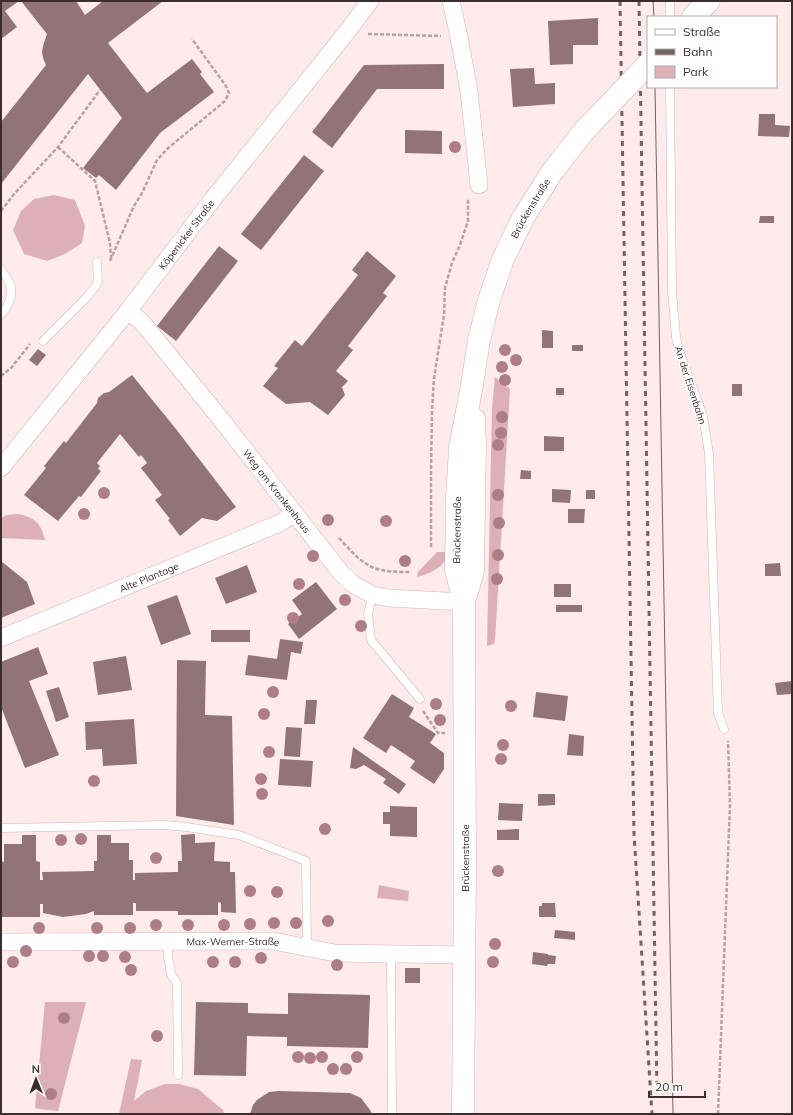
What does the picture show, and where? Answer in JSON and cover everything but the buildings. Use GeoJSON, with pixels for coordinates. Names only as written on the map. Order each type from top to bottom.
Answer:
{"type":"FeatureCollection","features":[{"type":"Feature","properties":{"kind":"main road"},"geometry":{"type":"LineString","coordinates":[[694,16],[709,1]]}},
{"type":"Feature","properties":{"kind":"main road","name":"Brückenstraße"},"geometry":{"type":"LineString","coordinates":[[463,1114],[465,955],[464,602],[456,570],[457,498],[460,448],[479,340],[489,300],[503,259],[523,218],[552,172],[584,131],[647,65]]}},
{"type":"Feature","properties":{"kind":"street"},"geometry":{"type":"LineString","coordinates":[[450,1],[459,37],[469,92],[478,184]]}},
{"type":"Feature","properties":{"kind":"street","name":"Köpenicker Straße"},"geometry":{"type":"LineString","coordinates":[[1,468],[128,311],[213,199],[346,33],[364,3]]}},
{"type":"Feature","properties":{"kind":"street","name":"Weg am Krankenhaus"},"geometry":{"type":"LineString","coordinates":[[128,311],[141,321],[342,573],[354,585],[373,595],[388,598],[464,602]]}},
{"type":"Feature","properties":{"kind":"street","name":"Alte Plantage"},"geometry":{"type":"LineString","coordinates":[[1,638],[280,523],[295,513]]}},
{"type":"Feature","properties":{"kind":"street","name":"Max-Werner-Straße"},"geometry":{"type":"LineString","coordinates":[[1,942],[273,941],[335,953],[465,955]]}},
{"type":"Feature","properties":{"kind":"lane"},"geometry":{"type":"LineString","coordinates":[[670,1],[670,16]]}},
{"type":"Feature","properties":{"kind":"lane","name":"An der Eisenbahn"},"geometry":{"type":"LineString","coordinates":[[670,88],[672,291],[676,337],[679,350],[703,416],[709,454],[718,713],[724,729]]}},
{"type":"Feature","properties":{"kind":"lane"},"geometry":{"type":"LineString","coordinates":[[43,341],[86,298],[98,282],[97,262]]}},
{"type":"Feature","properties":{"kind":"lane"},"geometry":{"type":"LineString","coordinates":[[1,270],[6,275],[10,283],[11,292],[7,309],[1,315]]}},
{"type":"Feature","properties":{"kind":"lane"},"geometry":{"type":"LineString","coordinates":[[373,595],[368,613],[371,640],[420,699]]}},
{"type":"Feature","properties":{"kind":"lane"},"geometry":{"type":"LineString","coordinates":[[1,828],[166,825],[239,835],[291,855],[306,861],[307,948]]}},
{"type":"Feature","properties":{"kind":"lane"},"geometry":{"type":"LineString","coordinates":[[168,941],[168,956],[171,974],[177,984],[178,1075]]}},
{"type":"Feature","properties":{"kind":"lane"},"geometry":{"type":"LineString","coordinates":[[391,954],[392,1114]]}},
{"type":"Feature","properties":{"kind":"path"},"geometry":{"type":"LineString","coordinates":[[346,33],[459,37]]}},
{"type":"Feature","properties":{"kind":"path"},"geometry":{"type":"LineString","coordinates":[[98,282],[111,259],[156,160],[167,149],[225,101],[229,93],[226,86],[192,39]]}},
{"type":"Feature","properties":{"kind":"path"},"geometry":{"type":"LineString","coordinates":[[1,211],[15,193],[58,147],[100,90]]}},
{"type":"Feature","properties":{"kind":"path"},"geometry":{"type":"LineString","coordinates":[[58,147],[95,181],[110,243],[111,259]]}},
{"type":"Feature","properties":{"kind":"path"},"geometry":{"type":"LineString","coordinates":[[431,547],[432,411],[434,378],[444,315],[445,288],[452,263],[468,221],[468,201],[478,184]]}},
{"type":"Feature","properties":{"kind":"path"},"geometry":{"type":"LineString","coordinates":[[1,376],[12,367],[32,342]]}},
{"type":"Feature","properties":{"kind":"path"},"geometry":{"type":"LineString","coordinates":[[338,538],[360,560],[371,566],[381,570],[410,572]]}},
{"type":"Feature","properties":{"kind":"path"},"geometry":{"type":"LineString","coordinates":[[420,699],[424,712],[438,733],[448,733]]}},
{"type":"Feature","properties":{"kind":"path"},"geometry":{"type":"LineString","coordinates":[[718,1114],[730,804],[728,739],[724,729]]}},
{"type":"Feature","properties":{"kind":"green space"},"geometry":{"type":"Polygon","coordinates":[[[54,195],[75,200],[85,226],[82,243],[65,254],[47,261],[24,254],[13,230],[21,211],[34,199],[54,195]]]}},
{"type":"Feature","properties":{"kind":"green space"},"geometry":{"type":"Polygon","coordinates":[[[495,377],[510,389],[495,640],[494,644],[487,646],[492,408],[495,377]]]}},
{"type":"Feature","properties":{"kind":"green space"},"geometry":{"type":"Polygon","coordinates":[[[18,514],[33,519],[39,525],[45,540],[1,538],[1,518],[7,515],[18,514]]]}},
{"type":"Feature","properties":{"kind":"green space"},"geometry":{"type":"Polygon","coordinates":[[[437,552],[448,552],[441,566],[432,572],[417,577],[418,572],[437,552]]]}},
{"type":"Feature","properties":{"kind":"green space"},"geometry":{"type":"Polygon","coordinates":[[[379,885],[409,891],[408,901],[377,898],[379,885]]]}},
{"type":"Feature","properties":{"kind":"green space"},"geometry":{"type":"Polygon","coordinates":[[[45,1002],[86,1002],[58,1111],[35,1108],[45,1002]]]}},
{"type":"Feature","properties":{"kind":"green space"},"geometry":{"type":"Polygon","coordinates":[[[131,1059],[142,1060],[134,1101],[146,1091],[165,1084],[179,1084],[198,1089],[223,1110],[224,1114],[119,1114],[131,1059]]]}},
{"type":"Feature","properties":{"kind":"tram line"},"geometry":{"type":"LineString","coordinates":[[653,1],[654,16]]}},
{"type":"Feature","properties":{"kind":"tram line"},"geometry":{"type":"LineString","coordinates":[[655,88],[673,1114]]}},
{"type":"Feature","properties":{"kind":"railway"},"geometry":{"type":"LineString","coordinates":[[620,1],[634,834],[652,1114]]}},
{"type":"Feature","properties":{"kind":"railway"},"geometry":{"type":"LineString","coordinates":[[639,1],[657,1092]]}}]}
